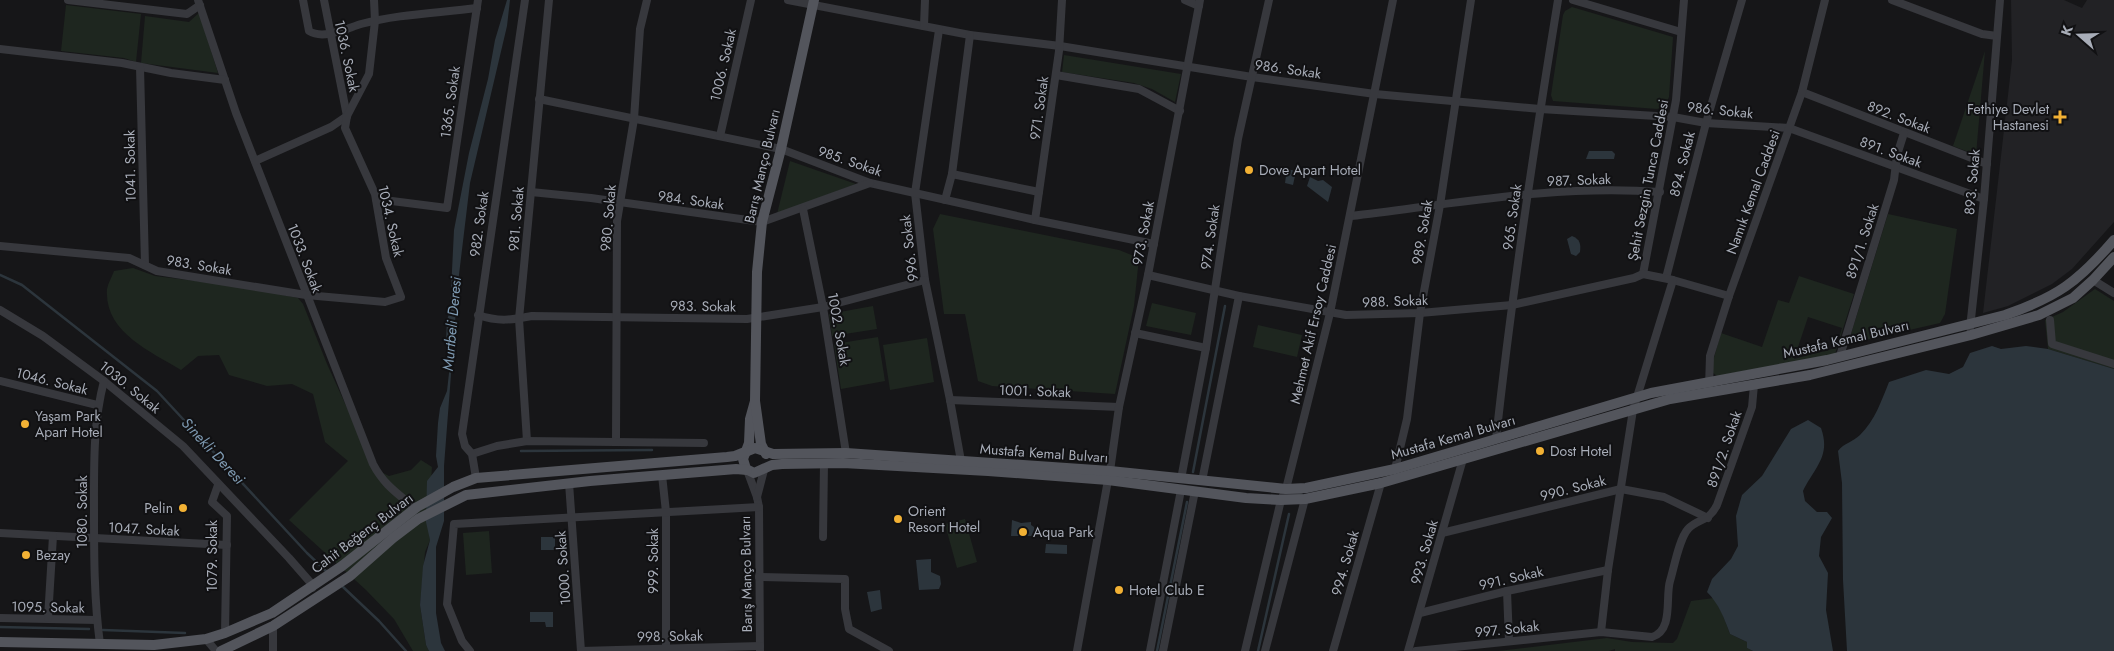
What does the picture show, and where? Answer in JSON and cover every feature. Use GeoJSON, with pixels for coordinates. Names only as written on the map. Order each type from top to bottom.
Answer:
{"type":"FeatureCollection","features":[{"type":"Feature","properties":{"kind":"main road","name":"Barış Manço Bulvarı"},"geometry":{"type":"LineString","coordinates":[[764,452],[761,444],[755,401],[757,272],[762,222],[781,150],[813,3]]}},
{"type":"Feature","properties":{"kind":"main road","name":"Mustafa Kemal Bulvarı"},"geometry":{"type":"LineString","coordinates":[[764,452],[773,454],[846,453],[961,461],[1109,475],[1195,492],[1281,500],[1305,499],[1382,483],[1709,387],[2005,315],[2055,295],[2076,280],[2114,240]]}},
{"type":"Feature","properties":{"kind":"main road","name":"Mustafa Kemal Bulvarı"},"geometry":{"type":"LineString","coordinates":[[764,470],[772,465],[782,464],[843,463],[1181,479],[1286,490],[1323,485],[1395,469],[1638,396],[1709,387],[1754,385],[1810,375],[1971,335],[2052,310],[2073,298],[2114,258]]}},
{"type":"Feature","properties":{"kind":"main road","name":"Barış Manço Bulvarı"},"geometry":{"type":"LineString","coordinates":[[746,452],[750,419],[755,401]]}},
{"type":"Feature","properties":{"kind":"main road"},"geometry":{"type":"LineString","coordinates":[[755,448],[764,452],[768,461],[764,470],[757,473],[748,470],[743,462],[746,452],[755,448]]}},
{"type":"Feature","properties":{"kind":"main road","name":"Cahit Beğenç Bulvarı"},"geometry":{"type":"LineString","coordinates":[[0,642],[154,644],[206,639],[272,614],[342,566],[416,507],[453,487],[476,478],[698,460],[735,456],[746,452]]}},
{"type":"Feature","properties":{"kind":"main road","name":"Cahit Beğenç Bulvarı"},"geometry":{"type":"LineString","coordinates":[[220,651],[273,626],[350,576],[418,519],[466,494],[662,475],[736,469],[748,470]]}},
{"type":"Feature","properties":{"kind":"street"},"geometry":{"type":"LineString","coordinates":[[68,0],[187,14],[199,3]]}},
{"type":"Feature","properties":{"kind":"street"},"geometry":{"type":"LineString","coordinates":[[303,0],[309,31],[314,34],[329,34],[374,20],[477,4]]}},
{"type":"Feature","properties":{"kind":"street","name":"1036. Sokak"},"geometry":{"type":"LineString","coordinates":[[324,0],[329,34],[347,116]]}},
{"type":"Feature","properties":{"kind":"street"},"geometry":{"type":"LineString","coordinates":[[255,161],[331,127],[347,116],[369,74],[374,0]]}},
{"type":"Feature","properties":{"kind":"street","name":"982. Sokak"},"geometry":{"type":"LineString","coordinates":[[476,478],[472,454],[465,446],[462,434],[525,0]]}},
{"type":"Feature","properties":{"kind":"street","name":"981. Sokak"},"geometry":{"type":"LineString","coordinates":[[527,441],[518,319],[550,0]]}},
{"type":"Feature","properties":{"kind":"street","name":"980. Sokak"},"geometry":{"type":"LineString","coordinates":[[616,441],[617,222],[634,119],[640,28],[646,0]]}},
{"type":"Feature","properties":{"kind":"street","name":"1006. Sokak"},"geometry":{"type":"LineString","coordinates":[[720,136],[751,0]]}},
{"type":"Feature","properties":{"kind":"street","name":"986. Sokak"},"geometry":{"type":"LineString","coordinates":[[788,0],[813,3],[970,35],[1060,46],[1252,77],[1375,94],[1540,109],[1673,117],[1706,123],[1789,128]]}},
{"type":"Feature","properties":{"kind":"street"},"geometry":{"type":"LineString","coordinates":[[924,26],[925,0]]}},
{"type":"Feature","properties":{"kind":"street","name":"971. Sokak"},"geometry":{"type":"LineString","coordinates":[[1035,220],[1060,46],[1062,0]]}},
{"type":"Feature","properties":{"kind":"street"},"geometry":{"type":"LineString","coordinates":[[1185,0],[1199,3]]}},
{"type":"Feature","properties":{"kind":"street","name":"974. Sokak"},"geometry":{"type":"LineString","coordinates":[[1181,479],[1206,348],[1238,139],[1269,0]]}},
{"type":"Feature","properties":{"kind":"street","name":"Mehmet Akif Ersoy Caddesi"},"geometry":{"type":"LineString","coordinates":[[1245,651],[1281,500],[1286,490],[1330,313],[1393,0]]}},
{"type":"Feature","properties":{"kind":"street","name":"989. Sokak"},"geometry":{"type":"LineString","coordinates":[[1395,469],[1406,419],[1420,313],[1440,205],[1471,0]]}},
{"type":"Feature","properties":{"kind":"street","name":"965. Sokak"},"geometry":{"type":"LineString","coordinates":[[1496,439],[1512,305],[1540,109],[1558,0]]}},
{"type":"Feature","properties":{"kind":"street"},"geometry":{"type":"LineString","coordinates":[[1573,0],[1682,32]]}},
{"type":"Feature","properties":{"kind":"street","name":"Şehit Sezgin Tunca Caddesi"},"geometry":{"type":"LineString","coordinates":[[1683,0],[1676,100],[1643,274],[1670,279],[1729,296]]}},
{"type":"Feature","properties":{"kind":"street","name":"894. Sokak"},"geometry":{"type":"LineString","coordinates":[[1670,279],[1706,123],[1742,0]]}},
{"type":"Feature","properties":{"kind":"street","name":"Namık Kemal Caddesi"},"geometry":{"type":"LineString","coordinates":[[1709,387],[1710,356],[1729,296],[1802,92],[1825,0]]}},
{"type":"Feature","properties":{"kind":"street"},"geometry":{"type":"LineString","coordinates":[[1892,0],[1982,34],[1997,36]]}},
{"type":"Feature","properties":{"kind":"street"},"geometry":{"type":"LineString","coordinates":[[1916,9],[1919,0]]}},
{"type":"Feature","properties":{"kind":"street","name":"893. Sokak"},"geometry":{"type":"LineString","coordinates":[[1971,335],[1969,323],[1984,199],[2000,0]]}},
{"type":"Feature","properties":{"kind":"street","name":"1033. Sokak"},"geometry":{"type":"LineString","coordinates":[[199,3],[255,161],[306,294],[381,478],[416,507]]}},
{"type":"Feature","properties":{"kind":"street","name":"973. Sokak"},"geometry":{"type":"LineString","coordinates":[[1077,651],[1109,475],[1119,407],[1148,275],[1199,3]]}},
{"type":"Feature","properties":{"kind":"street","name":"1365. Sokak"},"geometry":{"type":"LineString","coordinates":[[376,199],[447,208],[477,4]]}},
{"type":"Feature","properties":{"kind":"street","name":"996. Sokak"},"geometry":{"type":"LineString","coordinates":[[939,30],[915,193],[925,280],[961,461]]}},
{"type":"Feature","properties":{"kind":"street"},"geometry":{"type":"LineString","coordinates":[[945,200],[952,174],[970,35]]}},
{"type":"Feature","properties":{"kind":"street"},"geometry":{"type":"LineString","coordinates":[[0,49],[122,64],[225,80]]}},
{"type":"Feature","properties":{"kind":"street","name":"1041. Sokak"},"geometry":{"type":"LineString","coordinates":[[140,67],[145,264]]}},
{"type":"Feature","properties":{"kind":"street"},"geometry":{"type":"LineString","coordinates":[[1056,76],[1139,89],[1180,112]]}},
{"type":"Feature","properties":{"kind":"street","name":"892. Sokak"},"geometry":{"type":"LineString","coordinates":[[1802,92],[1987,164]]}},
{"type":"Feature","properties":{"kind":"street","name":"985. Sokak"},"geometry":{"type":"LineString","coordinates":[[539,100],[781,150],[870,183],[1035,220],[1154,244]]}},
{"type":"Feature","properties":{"kind":"street","name":"1034. Sokak"},"geometry":{"type":"LineString","coordinates":[[306,294],[385,302],[402,297],[386,258],[375,194],[345,128],[347,116]]}},
{"type":"Feature","properties":{"kind":"street","name":"891. Sokak"},"geometry":{"type":"LineString","coordinates":[[1789,128],[1984,199]]}},
{"type":"Feature","properties":{"kind":"street","name":"891/1. Sokak"},"geometry":{"type":"LineString","coordinates":[[1840,356],[1894,180],[1897,155],[1904,133]]}},
{"type":"Feature","properties":{"kind":"street"},"geometry":{"type":"LineString","coordinates":[[952,174],[1039,192]]}},
{"type":"Feature","properties":{"kind":"street","name":"984. Sokak"},"geometry":{"type":"LineString","coordinates":[[531,192],[762,222],[803,209],[870,183]]}},
{"type":"Feature","properties":{"kind":"street","name":"987. Sokak"},"geometry":{"type":"LineString","coordinates":[[1351,216],[1528,194],[1638,190],[1660,192]]}},
{"type":"Feature","properties":{"kind":"street","name":"1002. Sokak"},"geometry":{"type":"LineString","coordinates":[[803,209],[823,307],[846,453]]}},
{"type":"Feature","properties":{"kind":"street","name":"983. Sokak"},"geometry":{"type":"LineString","coordinates":[[0,246],[129,258],[157,271],[306,294]]}},
{"type":"Feature","properties":{"kind":"street","name":"988. Sokak"},"geometry":{"type":"LineString","coordinates":[[1148,275],[1239,296],[1346,315],[1420,313],[1512,305],[1634,278],[1643,274]]}},
{"type":"Feature","properties":{"kind":"street"},"geometry":{"type":"LineString","coordinates":[[1670,279],[1633,410],[1608,570],[1601,632],[1652,637],[1658,635],[1662,630],[1667,614],[1668,586],[1684,537],[1688,528],[1708,518]]}},
{"type":"Feature","properties":{"kind":"street","name":"983. Sokak"},"geometry":{"type":"LineString","coordinates":[[478,314],[494,320],[518,319],[532,316],[756,318],[823,307],[925,280]]}},
{"type":"Feature","properties":{"kind":"street"},"geometry":{"type":"LineString","coordinates":[[2093,280],[2114,292]]}},
{"type":"Feature","properties":{"kind":"street"},"geometry":{"type":"LineString","coordinates":[[1202,481],[1239,296]]}},
{"type":"Feature","properties":{"kind":"street","name":"1030. Sokak"},"geometry":{"type":"LineString","coordinates":[[0,310],[43,336],[104,381],[183,446],[289,558],[310,582],[312,588]]}},
{"type":"Feature","properties":{"kind":"street"},"geometry":{"type":"LineString","coordinates":[[2050,320],[2052,344],[2114,364]]}},
{"type":"Feature","properties":{"kind":"street"},"geometry":{"type":"LineString","coordinates":[[1135,333],[1206,348]]}},
{"type":"Feature","properties":{"kind":"street","name":"1046. Sokak"},"geometry":{"type":"LineString","coordinates":[[0,381],[97,405]]}},
{"type":"Feature","properties":{"kind":"street","name":"1080. Sokak"},"geometry":{"type":"LineString","coordinates":[[100,644],[96,620],[94,539],[97,405],[104,381]]}},
{"type":"Feature","properties":{"kind":"street","name":"891/2. Sokak"},"geometry":{"type":"LineString","coordinates":[[1708,518],[1717,505],[1752,407],[1754,385]]}},
{"type":"Feature","properties":{"kind":"street","name":"1001. Sokak"},"geometry":{"type":"LineString","coordinates":[[950,400],[1119,407]]}},
{"type":"Feature","properties":{"kind":"street"},"geometry":{"type":"LineString","coordinates":[[472,454],[497,446],[527,441],[704,443]]}},
{"type":"Feature","properties":{"kind":"street","name":"993. Sokak"},"geometry":{"type":"LineString","coordinates":[[1408,651],[1463,459]]}},
{"type":"Feature","properties":{"kind":"street"},"geometry":{"type":"LineString","coordinates":[[823,537],[824,463]]}},
{"type":"Feature","properties":{"kind":"street","name":"Barış Manço Bulvarı"},"geometry":{"type":"LineString","coordinates":[[748,470],[759,507],[760,649]]}},
{"type":"Feature","properties":{"kind":"street","name":"Barış Manço Bulvarı"},"geometry":{"type":"LineString","coordinates":[[757,497],[764,470]]}},
{"type":"Feature","properties":{"kind":"street","name":"999. Sokak"},"geometry":{"type":"LineString","coordinates":[[662,475],[666,512],[666,648]]}},
{"type":"Feature","properties":{"kind":"street","name":"1000. Sokak"},"geometry":{"type":"LineString","coordinates":[[569,483],[581,651]]}},
{"type":"Feature","properties":{"kind":"street","name":"994. Sokak"},"geometry":{"type":"LineString","coordinates":[[1333,651],[1382,483]]}},
{"type":"Feature","properties":{"kind":"street","name":"1079. Sokak"},"geometry":{"type":"LineString","coordinates":[[218,485],[212,502],[227,516],[225,633]]}},
{"type":"Feature","properties":{"kind":"street","name":"990. Sokak"},"geometry":{"type":"LineString","coordinates":[[1442,533],[1621,489],[1664,497],[1708,518]]}},
{"type":"Feature","properties":{"kind":"street"},"geometry":{"type":"LineString","coordinates":[[1150,651],[1181,490]]}},
{"type":"Feature","properties":{"kind":"street"},"geometry":{"type":"LineString","coordinates":[[1265,651],[1305,499],[1286,490]]}},
{"type":"Feature","properties":{"kind":"street"},"geometry":{"type":"LineString","coordinates":[[1163,651],[1195,492]]}},
{"type":"Feature","properties":{"kind":"street"},"geometry":{"type":"LineString","coordinates":[[470,651],[462,641],[447,604],[454,524],[759,507]]}},
{"type":"Feature","properties":{"kind":"street","name":"1047. Sokak"},"geometry":{"type":"LineString","coordinates":[[0,533],[227,545]]}},
{"type":"Feature","properties":{"kind":"street"},"geometry":{"type":"LineString","coordinates":[[48,618],[53,536]]}},
{"type":"Feature","properties":{"kind":"street","name":"991. Sokak"},"geometry":{"type":"LineString","coordinates":[[1420,613],[1507,591],[1608,570]]}},
{"type":"Feature","properties":{"kind":"street"},"geometry":{"type":"LineString","coordinates":[[759,577],[845,579],[844,609],[849,629],[889,651]]}},
{"type":"Feature","properties":{"kind":"street"},"geometry":{"type":"LineString","coordinates":[[1507,591],[1509,641]]}},
{"type":"Feature","properties":{"kind":"street","name":"1095. Sokak"},"geometry":{"type":"LineString","coordinates":[[0,618],[96,620]]}},
{"type":"Feature","properties":{"kind":"street"},"geometry":{"type":"LineString","coordinates":[[273,626],[273,651]]}},
{"type":"Feature","properties":{"kind":"street","name":"997. Sokak"},"geometry":{"type":"LineString","coordinates":[[1416,651],[1601,632]]}},
{"type":"Feature","properties":{"kind":"street"},"geometry":{"type":"LineString","coordinates":[[206,639],[216,651]]}},
{"type":"Feature","properties":{"kind":"street","name":"998. Sokak"},"geometry":{"type":"LineString","coordinates":[[581,651],[666,648],[760,649]]}},
{"type":"Feature","properties":{"kind":"shaded area","name":"Fethiye Devlet Hastanesi"},"geometry":{"type":"Polygon","coordinates":[[[2011,0],[2064,0],[2082,8],[2087,0],[2114,0],[2114,222],[2072,269],[2052,284],[2008,306],[1983,313],[2012,60],[2011,0]]]}},
{"type":"Feature","properties":{"kind":"shaded area"},"geometry":{"type":"Polygon","coordinates":[[[66,5],[141,14],[136,62],[124,58],[61,51],[66,5]]]}},
{"type":"Feature","properties":{"kind":"shaded area"},"geometry":{"type":"Polygon","coordinates":[[[1572,7],[1673,37],[1669,97],[1665,106],[1657,109],[1553,101],[1551,95],[1563,15],[1565,11],[1572,7]]]}},
{"type":"Feature","properties":{"kind":"shaded area"},"geometry":{"type":"Polygon","coordinates":[[[199,13],[218,73],[141,63],[145,16],[189,22],[199,13]]]}},
{"type":"Feature","properties":{"kind":"shaded area"},"geometry":{"type":"Polygon","coordinates":[[[1985,51],[1976,155],[1953,146],[1985,51]]]}},
{"type":"Feature","properties":{"kind":"shaded area"},"geometry":{"type":"Polygon","coordinates":[[[1064,55],[1181,74],[1175,102],[1152,89],[1134,83],[1062,72],[1064,55]]]}},
{"type":"Feature","properties":{"kind":"shaded area"},"geometry":{"type":"Polygon","coordinates":[[[790,161],[856,184],[777,214],[790,161]]]}},
{"type":"Feature","properties":{"kind":"shaded area"},"geometry":{"type":"Polygon","coordinates":[[[940,214],[1119,250],[1139,258],[1134,306],[1115,394],[992,386],[978,381],[965,314],[944,314],[933,229],[940,214]]]}},
{"type":"Feature","properties":{"kind":"shaded area"},"geometry":{"type":"Polygon","coordinates":[[[1888,214],[1957,229],[1945,314],[1940,323],[1857,342],[1851,334],[1888,214]]]}},
{"type":"Feature","properties":{"kind":"shaded area"},"geometry":{"type":"Polygon","coordinates":[[[133,268],[155,276],[245,287],[298,298],[303,304],[327,364],[375,469],[389,476],[411,470],[421,460],[432,467],[428,524],[430,540],[425,552],[420,605],[426,645],[429,651],[413,651],[394,619],[366,590],[289,520],[348,461],[325,442],[313,394],[292,384],[267,386],[229,375],[219,355],[198,356],[181,370],[143,347],[121,329],[113,317],[108,304],[107,289],[114,271],[133,268]]]}},
{"type":"Feature","properties":{"kind":"shaded area"},"geometry":{"type":"Polygon","coordinates":[[[1799,276],[1854,294],[1835,354],[1717,376],[1713,373],[1711,368],[1721,333],[1762,347],[1778,300],[1789,303],[1799,276]],[[1808,317],[1794,359],[1836,348],[1842,328],[1808,317]]]}},
{"type":"Feature","properties":{"kind":"shaded area"},"geometry":{"type":"Polygon","coordinates":[[[2095,289],[2114,301],[2114,369],[2048,349],[2045,320],[2063,312],[2095,289]]]}},
{"type":"Feature","properties":{"kind":"shaded area"},"geometry":{"type":"Polygon","coordinates":[[[1152,303],[1196,313],[1191,335],[1146,326],[1152,303]]]}},
{"type":"Feature","properties":{"kind":"shaded area"},"geometry":{"type":"Polygon","coordinates":[[[873,306],[877,329],[832,336],[829,314],[873,306]]]}},
{"type":"Feature","properties":{"kind":"shaded area"},"geometry":{"type":"Polygon","coordinates":[[[1258,325],[1302,335],[1297,357],[1253,347],[1258,325]]]}},
{"type":"Feature","properties":{"kind":"shaded area"},"geometry":{"type":"Polygon","coordinates":[[[878,337],[885,381],[841,389],[834,344],[878,337]]]}},
{"type":"Feature","properties":{"kind":"shaded area"},"geometry":{"type":"Polygon","coordinates":[[[927,338],[934,382],[890,390],[883,345],[927,338]]]}},
{"type":"Feature","properties":{"kind":"shaded area"},"geometry":{"type":"Polygon","coordinates":[[[965,519],[977,562],[957,568],[945,524],[965,519]]]}},
{"type":"Feature","properties":{"kind":"shaded area"},"geometry":{"type":"Polygon","coordinates":[[[489,531],[492,573],[466,575],[463,533],[489,531]]]}},
{"type":"Feature","properties":{"kind":"shaded area"},"geometry":{"type":"Polygon","coordinates":[[[1714,598],[1730,634],[1747,642],[1747,648],[1753,651],[1615,651],[1615,649],[1609,651],[1498,651],[1607,638],[1632,642],[1673,643],[1677,639],[1691,601],[1714,598]]]}},
{"type":"Feature","properties":{"kind":"water","name":"Murtbeli Deresi"},"geometry":{"type":"Polygon","coordinates":[[[507,0],[510,0],[507,26],[470,183],[458,283],[444,466],[444,521],[436,547],[436,613],[441,643],[445,651],[429,651],[426,645],[420,605],[423,566],[430,540],[426,522],[427,481],[438,467],[436,456],[438,423],[440,408],[447,391],[451,355],[446,340],[447,320],[450,311],[454,230],[469,153],[488,79],[495,40],[507,0]]]}},
{"type":"Feature","properties":{"kind":"water"},"geometry":{"type":"Polygon","coordinates":[[[1589,151],[1612,151],[1615,154],[1614,159],[1586,159],[1589,151]]]}},
{"type":"Feature","properties":{"kind":"water"},"geometry":{"type":"Polygon","coordinates":[[[1282,168],[1296,171],[1293,185],[1285,183],[1286,176],[1280,175],[1282,168]]]}},
{"type":"Feature","properties":{"kind":"water"},"geometry":{"type":"Polygon","coordinates":[[[1310,177],[1318,181],[1323,180],[1332,187],[1328,202],[1307,186],[1310,177]]]}},
{"type":"Feature","properties":{"kind":"water"},"geometry":{"type":"Polygon","coordinates":[[[1572,236],[1580,244],[1580,252],[1576,256],[1571,254],[1567,239],[1572,236]]]}},
{"type":"Feature","properties":{"kind":"water"},"geometry":{"type":"Polygon","coordinates":[[[1992,346],[2001,349],[2026,346],[2048,349],[2114,369],[2114,651],[1847,651],[1843,580],[1842,483],[1838,451],[1860,435],[1870,423],[1889,382],[1926,370],[1949,374],[1963,367],[1970,353],[1992,346]]]}},
{"type":"Feature","properties":{"kind":"water"},"geometry":{"type":"Polygon","coordinates":[[[1808,420],[1821,428],[1824,438],[1823,454],[1803,491],[1805,501],[1817,512],[1827,512],[1832,518],[1821,537],[1819,556],[1828,573],[1826,610],[1833,651],[1753,651],[1747,648],[1747,642],[1730,634],[1718,606],[1707,592],[1712,579],[1731,559],[1738,546],[1736,516],[1742,495],[1762,476],[1791,429],[1808,420]]]}},
{"type":"Feature","properties":{"kind":"water","name":"Aqua Park"},"geometry":{"type":"Polygon","coordinates":[[[1012,520],[1021,523],[1031,522],[1031,525],[1034,527],[1035,536],[1011,536],[1012,520]]]}},
{"type":"Feature","properties":{"kind":"water"},"geometry":{"type":"Polygon","coordinates":[[[541,537],[555,537],[555,550],[541,550],[541,537]]]}},
{"type":"Feature","properties":{"kind":"water"},"geometry":{"type":"Polygon","coordinates":[[[1046,544],[1067,545],[1067,554],[1045,553],[1046,544]]]}},
{"type":"Feature","properties":{"kind":"water"},"geometry":{"type":"Polygon","coordinates":[[[931,559],[931,572],[940,576],[941,584],[939,589],[919,590],[916,560],[931,559]]]}},
{"type":"Feature","properties":{"kind":"water"},"geometry":{"type":"Polygon","coordinates":[[[880,590],[882,609],[871,612],[867,592],[880,590]]]}},
{"type":"Feature","properties":{"kind":"water"},"geometry":{"type":"Polygon","coordinates":[[[530,612],[553,612],[553,627],[546,627],[545,622],[530,622],[530,612]]]}},
{"type":"Feature","properties":{"kind":"waterway","name":"Sinekli Deresi"},"geometry":{"type":"LineString","coordinates":[[0,275],[22,285],[157,391],[307,553],[327,572]]}},
{"type":"Feature","properties":{"kind":"waterway"},"geometry":{"type":"LineString","coordinates":[[1193,472],[1225,306]]}},
{"type":"Feature","properties":{"kind":"waterway"},"geometry":{"type":"LineString","coordinates":[[521,451],[652,450]]}},
{"type":"Feature","properties":{"kind":"waterway"},"geometry":{"type":"LineString","coordinates":[[1157,651],[1187,502]]}},
{"type":"Feature","properties":{"kind":"waterway"},"geometry":{"type":"LineString","coordinates":[[1258,651],[1289,514]]}},
{"type":"Feature","properties":{"kind":"waterway","name":"Sinekli Deresi"},"geometry":{"type":"LineString","coordinates":[[342,586],[379,621],[406,651]]}},
{"type":"Feature","properties":{"kind":"waterway"},"geometry":{"type":"LineString","coordinates":[[0,627],[89,629]]}},
{"type":"Feature","properties":{"kind":"waterway"},"geometry":{"type":"LineString","coordinates":[[103,630],[185,633]]}},
{"type":"Feature","properties":{"kind":"place","name":"Fethiye Devlet Hastanesi"},"geometry":{"type":"Point","coordinates":[2060,117]}},
{"type":"Feature","properties":{"kind":"place","name":"Dove Apart Hotel"},"geometry":{"type":"Point","coordinates":[1249,170]}},
{"type":"Feature","properties":{"kind":"place","name":"Yaşam Park Apart Hotel"},"geometry":{"type":"Point","coordinates":[25,424]}},
{"type":"Feature","properties":{"kind":"place","name":"Dost Hotel"},"geometry":{"type":"Point","coordinates":[1540,451]}},
{"type":"Feature","properties":{"kind":"place","name":"Pelin"},"geometry":{"type":"Point","coordinates":[183,508]}},
{"type":"Feature","properties":{"kind":"place","name":"Orient Resort Hotel"},"geometry":{"type":"Point","coordinates":[898,519]}},
{"type":"Feature","properties":{"kind":"place","name":"Aqua Park"},"geometry":{"type":"Point","coordinates":[1023,532]}},
{"type":"Feature","properties":{"kind":"place","name":"Bezay"},"geometry":{"type":"Point","coordinates":[26,555]}},
{"type":"Feature","properties":{"kind":"place","name":"Hotel Club E"},"geometry":{"type":"Point","coordinates":[1119,590]}}]}
